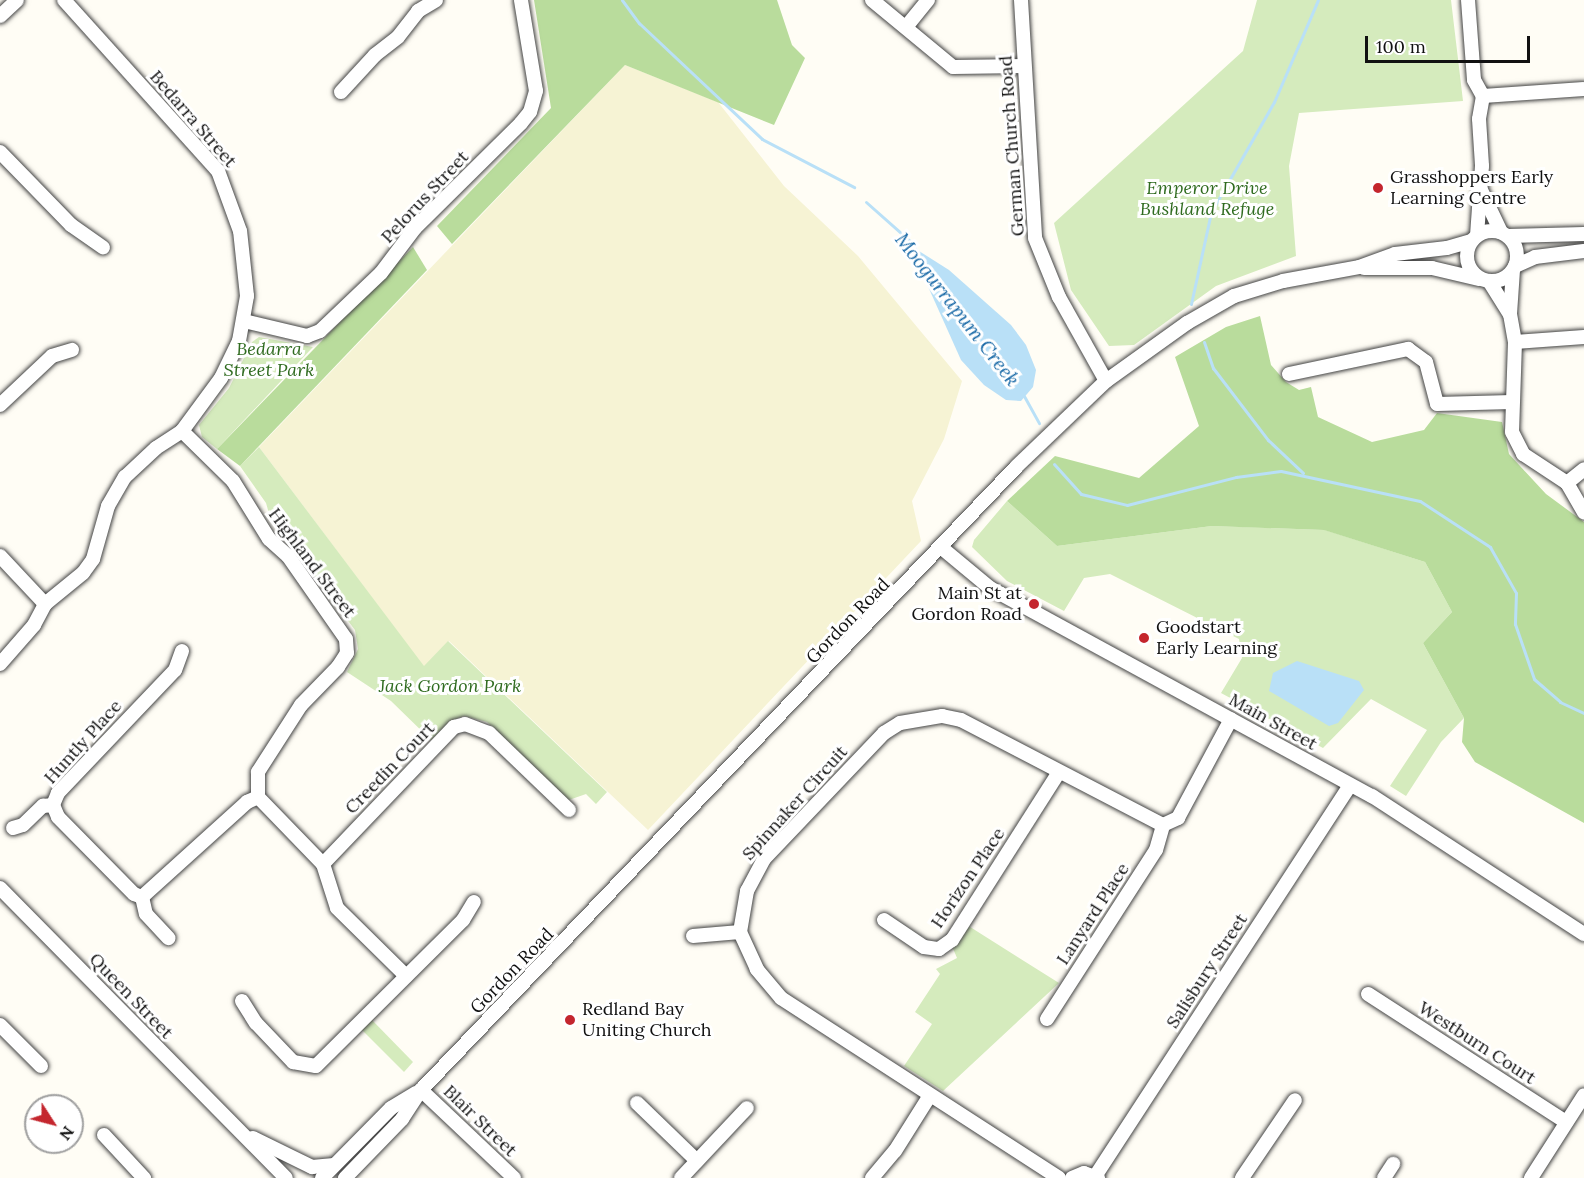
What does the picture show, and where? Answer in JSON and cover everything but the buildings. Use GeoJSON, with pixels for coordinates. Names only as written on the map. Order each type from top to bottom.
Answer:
{"type":"FeatureCollection","features":[{"type":"Feature","properties":{"kind":"street"},"geometry":{"type":"LineString","coordinates":[[0,16],[17,0]]}},
{"type":"Feature","properties":{"kind":"street","name":"Bedarra Street"},"geometry":{"type":"LineString","coordinates":[[0,664],[34,625],[45,604],[83,573],[93,560],[108,506],[125,477],[156,448],[182,432],[231,360],[244,321],[246,277],[240,231],[218,171],[64,0]]}},
{"type":"Feature","properties":{"kind":"street"},"geometry":{"type":"LineString","coordinates":[[341,92],[375,55],[398,37],[418,11],[436,0]]}},
{"type":"Feature","properties":{"kind":"street","name":"Pelorus Street"},"geometry":{"type":"LineString","coordinates":[[244,321],[307,336],[320,331],[530,112],[536,91],[521,0]]}},
{"type":"Feature","properties":{"kind":"street"},"geometry":{"type":"LineString","coordinates":[[872,0],[953,67],[1024,66]]}},
{"type":"Feature","properties":{"kind":"street"},"geometry":{"type":"LineString","coordinates":[[906,27],[928,0]]}},
{"type":"Feature","properties":{"kind":"street","name":"German Church Road"},"geometry":{"type":"LineString","coordinates":[[1021,0],[1035,238],[1059,297],[1106,381]]}},
{"type":"Feature","properties":{"kind":"street"},"geometry":{"type":"LineString","coordinates":[[1468,0],[1474,80],[1483,96],[1479,119],[1481,190],[1475,238],[1468,263],[1486,280],[1510,314]]}},
{"type":"Feature","properties":{"kind":"street"},"geometry":{"type":"LineString","coordinates":[[1483,96],[1584,89]]}},
{"type":"Feature","properties":{"kind":"street"},"geometry":{"type":"LineString","coordinates":[[0,152],[71,225],[103,247]]}},
{"type":"Feature","properties":{"kind":"street"},"geometry":{"type":"LineString","coordinates":[[1481,190],[1504,234],[1517,250],[1510,314],[1515,342],[1512,432],[1523,454],[1567,483],[1584,512]]}},
{"type":"Feature","properties":{"kind":"street"},"geometry":{"type":"LineString","coordinates":[[1475,238],[1504,234],[1584,234]]}},
{"type":"Feature","properties":{"kind":"street","name":"Gordon Road"},"geometry":{"type":"LineString","coordinates":[[345,1178],[402,1119],[421,1090],[942,548],[1038,443],[1106,381],[1187,323],[1234,296],[1283,281],[1359,267],[1395,254],[1427,252],[1475,238]]}},
{"type":"Feature","properties":{"kind":"street"},"geometry":{"type":"LineString","coordinates":[[1486,280],[1502,279],[1514,268],[1535,258],[1584,251]]}},
{"type":"Feature","properties":{"kind":"street","name":"Gordon Road"},"geometry":{"type":"LineString","coordinates":[[1359,267],[1432,268],[1486,280]]}},
{"type":"Feature","properties":{"kind":"street"},"geometry":{"type":"LineString","coordinates":[[1515,342],[1584,337]]}},
{"type":"Feature","properties":{"kind":"street"},"geometry":{"type":"LineString","coordinates":[[1289,374],[1408,349],[1426,362],[1437,404],[1512,402]]}},
{"type":"Feature","properties":{"kind":"street"},"geometry":{"type":"LineString","coordinates":[[0,405],[52,356],[72,350]]}},
{"type":"Feature","properties":{"kind":"street","name":"Highland Street"},"geometry":{"type":"LineString","coordinates":[[182,432],[233,481],[268,539],[288,556],[346,639],[347,653],[301,705],[258,771],[258,797]]}},
{"type":"Feature","properties":{"kind":"street"},"geometry":{"type":"LineString","coordinates":[[1567,483],[1584,469]]}},
{"type":"Feature","properties":{"kind":"street","name":"Main Street"},"geometry":{"type":"LineString","coordinates":[[942,548],[990,588],[1231,719],[1349,787],[1372,796],[1584,934]]}},
{"type":"Feature","properties":{"kind":"street"},"geometry":{"type":"LineString","coordinates":[[0,556],[45,604]]}},
{"type":"Feature","properties":{"kind":"street","name":"Huntly Place"},"geometry":{"type":"LineString","coordinates":[[142,897],[134,894],[66,825],[54,805],[58,793],[175,670],[182,651]]}},
{"type":"Feature","properties":{"kind":"street","name":"Spinnaker Circuit"},"geometry":{"type":"LineString","coordinates":[[740,932],[747,891],[764,859],[884,733],[900,723],[942,716],[961,720],[1163,825]]}},
{"type":"Feature","properties":{"kind":"street"},"geometry":{"type":"LineString","coordinates":[[1163,825],[1178,818],[1231,719]]}},
{"type":"Feature","properties":{"kind":"street","name":"Creedin Court"},"geometry":{"type":"LineString","coordinates":[[323,864],[454,727],[465,724],[489,733],[569,810]]}},
{"type":"Feature","properties":{"kind":"street","name":"Horizon Place"},"geometry":{"type":"LineString","coordinates":[[884,920],[924,947],[939,949],[952,940],[1059,772]]}},
{"type":"Feature","properties":{"kind":"street","name":"Salisbury Street"},"geometry":{"type":"LineString","coordinates":[[1097,1177],[1349,787]]}},
{"type":"Feature","properties":{"kind":"street"},"geometry":{"type":"LineString","coordinates":[[168,938],[146,915],[142,897],[247,802],[258,797],[323,864],[337,909],[406,976]]}},
{"type":"Feature","properties":{"kind":"street"},"geometry":{"type":"LineString","coordinates":[[13,828],[22,825],[43,806],[54,805]]}},
{"type":"Feature","properties":{"kind":"street","name":"Lanyard Place"},"geometry":{"type":"LineString","coordinates":[[1047,1019],[1156,850],[1163,825]]}},
{"type":"Feature","properties":{"kind":"street","name":"Queen Street"},"geometry":{"type":"LineString","coordinates":[[0,888],[286,1178]]}},
{"type":"Feature","properties":{"kind":"street"},"geometry":{"type":"LineString","coordinates":[[242,1001],[293,1062],[316,1066],[463,920],[474,902]]}},
{"type":"Feature","properties":{"kind":"street"},"geometry":{"type":"LineString","coordinates":[[693,936],[740,932],[757,969],[781,998],[929,1097],[1059,1178]]}},
{"type":"Feature","properties":{"kind":"street","name":"Westburn Court"},"geometry":{"type":"LineString","coordinates":[[1368,994],[1566,1122]]}},
{"type":"Feature","properties":{"kind":"street"},"geometry":{"type":"LineString","coordinates":[[0,1024],[41,1066]]}},
{"type":"Feature","properties":{"kind":"street","name":"Gordon Road"},"geometry":{"type":"LineString","coordinates":[[322,1178],[391,1108],[421,1090]]}},
{"type":"Feature","properties":{"kind":"street","name":"Blair Street"},"geometry":{"type":"LineString","coordinates":[[421,1090],[513,1178]]}},
{"type":"Feature","properties":{"kind":"street"},"geometry":{"type":"LineString","coordinates":[[1533,1177],[1584,1095]]}},
{"type":"Feature","properties":{"kind":"street"},"geometry":{"type":"LineString","coordinates":[[872,1178],[895,1151],[929,1097]]}},
{"type":"Feature","properties":{"kind":"street"},"geometry":{"type":"LineString","coordinates":[[1242,1178],[1295,1100]]}},
{"type":"Feature","properties":{"kind":"street"},"geometry":{"type":"LineString","coordinates":[[637,1103],[697,1161]]}},
{"type":"Feature","properties":{"kind":"street"},"geometry":{"type":"LineString","coordinates":[[681,1178],[747,1108]]}},
{"type":"Feature","properties":{"kind":"street","name":"Queen Street"},"geometry":{"type":"LineString","coordinates":[[236,1128],[312,1167],[334,1165]]}},
{"type":"Feature","properties":{"kind":"street"},"geometry":{"type":"LineString","coordinates":[[104,1136],[144,1178]]}},
{"type":"Feature","properties":{"kind":"street","name":"Queen Street"},"geometry":{"type":"LineString","coordinates":[[267,1160],[273,1178]]}},
{"type":"Feature","properties":{"kind":"street"},"geometry":{"type":"LineString","coordinates":[[1384,1178],[1393,1164]]}},
{"type":"Feature","properties":{"kind":"street"},"geometry":{"type":"LineString","coordinates":[[1072,1178],[1084,1173],[1097,1177]]}},
{"type":"Feature","properties":{"kind":"shaded area"},"geometry":{"type":"Polygon","coordinates":[[[625,65],[718,102],[784,186],[858,256],[962,381],[944,439],[912,501],[921,541],[648,830],[449,641],[424,667],[259,447],[625,65]]]}},
{"type":"Feature","properties":{"kind":"green space"},"geometry":{"type":"Polygon","coordinates":[[[534,0],[777,0],[792,45],[805,58],[774,125],[625,65],[452,244],[437,226],[551,108],[534,0]]]}},
{"type":"Feature","properties":{"kind":"green space","name":"Emperor Drive Bushland Refuge"},"geometry":{"type":"Polygon","coordinates":[[[1257,0],[1451,0],[1463,101],[1299,113],[1289,166],[1296,256],[1216,286],[1134,345],[1109,346],[1071,290],[1054,223],[1243,51],[1257,0]]]}},
{"type":"Feature","properties":{"kind":"green space"},"geometry":{"type":"Polygon","coordinates":[[[413,247],[427,270],[240,466],[217,449],[413,247]]]}},
{"type":"Feature","properties":{"kind":"green space"},"geometry":{"type":"Polygon","coordinates":[[[1260,316],[1271,365],[1286,382],[1299,390],[1311,387],[1318,417],[1372,442],[1424,430],[1437,413],[1502,422],[1509,454],[1546,494],[1584,522],[1584,823],[1475,762],[1462,742],[1464,718],[1423,643],[1452,612],[1425,562],[1324,530],[1212,526],[1057,546],[1007,501],[1055,456],[1139,478],[1199,426],[1175,357],[1226,327],[1260,316]]]}},
{"type":"Feature","properties":{"kind":"green space","name":"Bedarra Street Park"},"geometry":{"type":"Polygon","coordinates":[[[259,337],[313,347],[217,449],[202,437],[199,425],[229,388],[252,342],[259,337]]]}},
{"type":"Feature","properties":{"kind":"green space","name":"Jack Gordon Park"},"geometry":{"type":"Polygon","coordinates":[[[259,447],[424,666],[448,641],[607,792],[596,804],[586,794],[566,801],[487,722],[464,716],[450,721],[431,740],[391,701],[347,672],[358,649],[355,630],[270,517],[266,503],[240,466],[259,447]]]}},
{"type":"Feature","properties":{"kind":"green space"},"geometry":{"type":"Polygon","coordinates":[[[1007,501],[1057,546],[1212,526],[1325,530],[1425,562],[1452,612],[1423,643],[1464,718],[1441,742],[1406,796],[1390,786],[1427,730],[1371,699],[1323,748],[1221,693],[1242,658],[1239,639],[1110,574],[1084,578],[1064,611],[1007,581],[972,547],[974,540],[1007,501]]]}},
{"type":"Feature","properties":{"kind":"green space"},"geometry":{"type":"Polygon","coordinates":[[[967,925],[1059,983],[943,1091],[904,1066],[932,1024],[915,1012],[940,974],[936,969],[957,958],[952,946],[967,925]]]}},
{"type":"Feature","properties":{"kind":"green space"},"geometry":{"type":"Polygon","coordinates":[[[371,1019],[413,1062],[404,1072],[361,1029],[371,1019]]]}},
{"type":"Feature","properties":{"kind":"water"},"geometry":{"type":"Polygon","coordinates":[[[919,251],[949,270],[1011,325],[1026,345],[1036,370],[1033,387],[1021,401],[1006,400],[984,385],[961,360],[926,282],[919,251]]]}},
{"type":"Feature","properties":{"kind":"water"},"geometry":{"type":"Polygon","coordinates":[[[1297,661],[1359,681],[1364,690],[1338,723],[1329,726],[1269,691],[1273,673],[1297,661]]]}},
{"type":"Feature","properties":{"kind":"waterway","name":"Moogurrapum Creek"},"geometry":{"type":"LineString","coordinates":[[622,0],[639,23],[762,139],[854,187]]}},
{"type":"Feature","properties":{"kind":"waterway"},"geometry":{"type":"LineString","coordinates":[[1191,304],[1211,212],[1274,102],[1318,0]]}},
{"type":"Feature","properties":{"kind":"waterway","name":"Moogurrapum Creek"},"geometry":{"type":"LineString","coordinates":[[866,202],[910,241],[920,256]]}},
{"type":"Feature","properties":{"kind":"waterway","name":"Moogurrapum Creek"},"geometry":{"type":"LineString","coordinates":[[1204,342],[1213,368],[1268,440],[1303,473]]}},
{"type":"Feature","properties":{"kind":"waterway","name":"Moogurrapum Creek"},"geometry":{"type":"LineString","coordinates":[[1024,396],[1039,423]]}},
{"type":"Feature","properties":{"kind":"waterway","name":"Moogurrapum Creek"},"geometry":{"type":"LineString","coordinates":[[1054,464],[1081,494],[1127,505],[1236,477],[1281,471],[1420,501],[1490,547],[1516,593],[1515,624],[1534,679],[1560,702],[1584,713]]}},
{"type":"Feature","properties":{"kind":"place","name":"Grasshoppers Early Learning Centre"},"geometry":{"type":"Point","coordinates":[1378,188]}},
{"type":"Feature","properties":{"kind":"place","name":"Main St at Gordon Road"},"geometry":{"type":"Point","coordinates":[1034,604]}},
{"type":"Feature","properties":{"kind":"place","name":"Goodstart Early Learning"},"geometry":{"type":"Point","coordinates":[1144,638]}},
{"type":"Feature","properties":{"kind":"place","name":"Redland Bay Uniting Church"},"geometry":{"type":"Point","coordinates":[570,1020]}}]}
